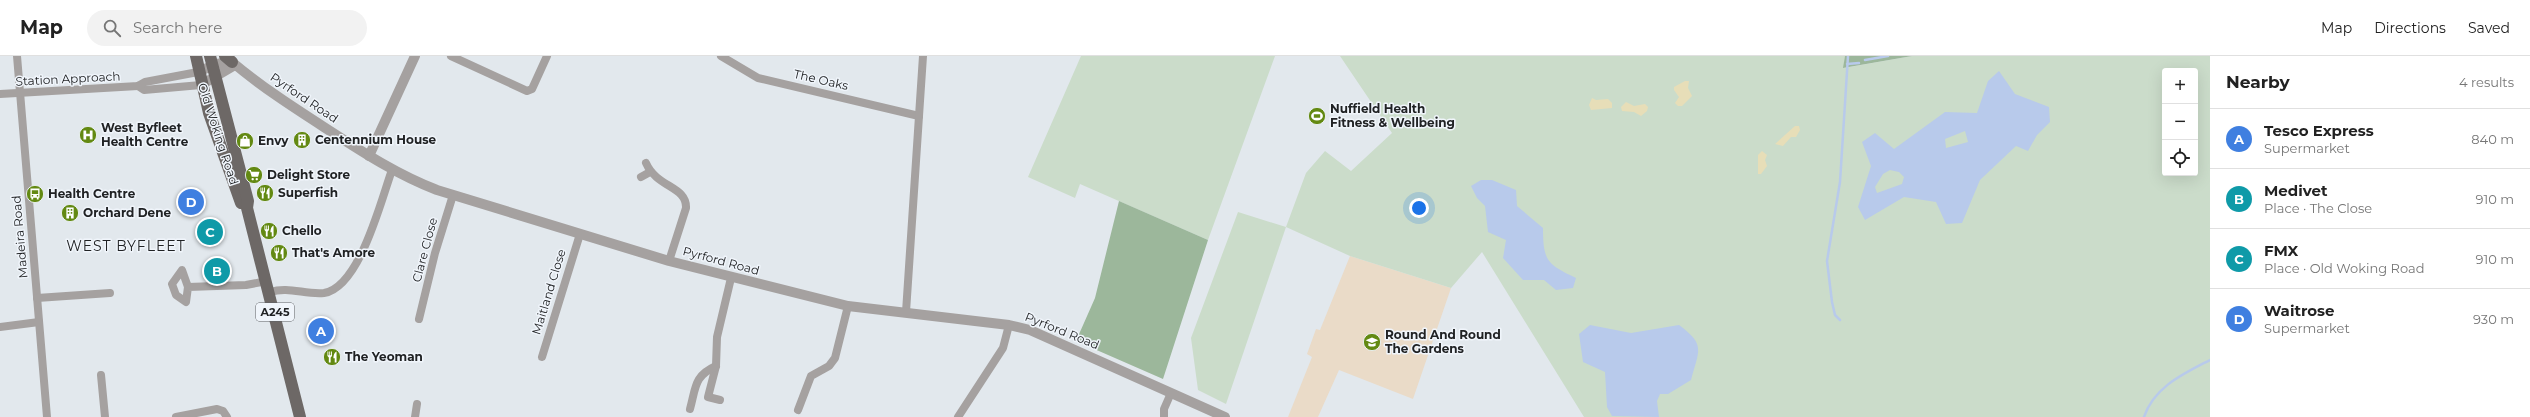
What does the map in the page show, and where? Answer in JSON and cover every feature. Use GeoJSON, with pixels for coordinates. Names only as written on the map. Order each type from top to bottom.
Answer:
{"type":"FeatureCollection","features":[{"type":"Feature","properties":{"kind":"main road","name":"Old Woking Road"},"geometry":{"type":"LineString","coordinates":[[196,56],[201,85],[222,153],[241,203],[247,208]]}},
{"type":"Feature","properties":{"kind":"main road","name":"Old Woking Road"},"geometry":{"type":"LineString","coordinates":[[211,61],[248,201],[247,208],[300,417]]}},
{"type":"Feature","properties":{"kind":"street","name":"Madeira Road"},"geometry":{"type":"LineString","coordinates":[[18,56],[47,417]]}},
{"type":"Feature","properties":{"kind":"street"},"geometry":{"type":"LineString","coordinates":[[369,156],[415,56]]}},
{"type":"Feature","properties":{"kind":"street"},"geometry":{"type":"LineString","coordinates":[[451,56],[527,91],[532,89],[547,56]]}},
{"type":"Feature","properties":{"kind":"street","name":"The Oaks"},"geometry":{"type":"LineString","coordinates":[[721,56],[758,78],[919,116]]}},
{"type":"Feature","properties":{"kind":"street"},"geometry":{"type":"LineString","coordinates":[[906,312],[923,56]]}},
{"type":"Feature","properties":{"kind":"street"},"geometry":{"type":"LineString","coordinates":[[198,72],[211,61],[230,61]]}},
{"type":"Feature","properties":{"kind":"street"},"geometry":{"type":"LineString","coordinates":[[201,85],[215,78],[230,61]]}},
{"type":"Feature","properties":{"kind":"street","name":"Pyrford Road"},"geometry":{"type":"LineString","coordinates":[[230,61],[274,95],[369,156],[392,170],[422,184],[580,234],[731,278],[848,306],[1009,325],[1030,330],[1060,342],[1225,417]]}},
{"type":"Feature","properties":{"kind":"street","name":"Station Approach"},"geometry":{"type":"LineString","coordinates":[[0,94],[21,94],[138,86],[144,82],[198,72]]}},
{"type":"Feature","properties":{"kind":"street","name":"Station Approach"},"geometry":{"type":"LineString","coordinates":[[138,86],[144,90],[201,85]]}},
{"type":"Feature","properties":{"kind":"street"},"geometry":{"type":"LineString","coordinates":[[646,163],[650,172],[660,182],[682,193],[686,200],[686,208],[669,261]]}},
{"type":"Feature","properties":{"kind":"street"},"geometry":{"type":"LineString","coordinates":[[188,287],[246,285],[268,286],[324,293],[340,285],[360,257],[392,170]]}},
{"type":"Feature","properties":{"kind":"street"},"geometry":{"type":"LineString","coordinates":[[641,177],[650,172]]}},
{"type":"Feature","properties":{"kind":"street","name":"Clare Close"},"geometry":{"type":"LineString","coordinates":[[423,314],[435,253],[453,195]]}},
{"type":"Feature","properties":{"kind":"street","name":"Maitland Close"},"geometry":{"type":"LineString","coordinates":[[542,357],[580,234]]}},
{"type":"Feature","properties":{"kind":"street"},"geometry":{"type":"LineString","coordinates":[[720,400],[708,397],[716,366],[716,337],[731,278]]}},
{"type":"Feature","properties":{"kind":"street"},"geometry":{"type":"LineString","coordinates":[[37,298],[110,293]]}},
{"type":"Feature","properties":{"kind":"street"},"geometry":{"type":"LineString","coordinates":[[810,406],[799,406],[811,376],[829,366],[835,358],[848,306]]}},
{"type":"Feature","properties":{"kind":"street"},"geometry":{"type":"LineString","coordinates":[[0,327],[39,322]]}},
{"type":"Feature","properties":{"kind":"street"},"geometry":{"type":"LineString","coordinates":[[958,417],[1003,348],[1009,325]]}},
{"type":"Feature","properties":{"kind":"street"},"geometry":{"type":"LineString","coordinates":[[690,409],[698,380],[706,371],[716,366]]}},
{"type":"Feature","properties":{"kind":"street"},"geometry":{"type":"LineString","coordinates":[[101,375],[105,417]]}},
{"type":"Feature","properties":{"kind":"street"},"geometry":{"type":"LineString","coordinates":[[1164,417],[1164,409],[1171,393]]}},
{"type":"Feature","properties":{"kind":"street"},"geometry":{"type":"LineString","coordinates":[[415,417],[417,404]]}},
{"type":"Feature","properties":{"kind":"street"},"geometry":{"type":"LineString","coordinates":[[176,417],[217,409],[223,411],[227,417]]}},
{"type":"Feature","properties":{"kind":"shaded area","name":"Round And Round The Gardens"},"geometry":{"type":"Polygon","coordinates":[[[1350,256],[1451,288],[1413,399],[1339,370],[1318,417],[1288,417],[1312,357],[1307,354],[1316,329],[1320,330],[1350,256]]]}},
{"type":"Feature","properties":{"kind":"green space"},"geometry":{"type":"Polygon","coordinates":[[[1081,56],[1275,56],[1208,240],[1080,184],[1075,198],[1028,177],[1081,56]]]}},
{"type":"Feature","properties":{"kind":"green space"},"geometry":{"type":"Polygon","coordinates":[[[1340,56],[1845,56],[1844,68],[1912,56],[2210,56],[2210,417],[1584,417],[1482,252],[1451,288],[1350,256],[1286,227],[1306,173],[1325,151],[1351,171],[1392,133],[1340,56]]]}},
{"type":"Feature","properties":{"kind":"green space"},"geometry":{"type":"Polygon","coordinates":[[[1845,56],[1912,56],[1843,68],[1845,56]]]}},
{"type":"Feature","properties":{"kind":"green space"},"geometry":{"type":"Polygon","coordinates":[[[1119,201],[1208,240],[1163,379],[1076,341],[1095,298],[1119,201]]]}},
{"type":"Feature","properties":{"kind":"green space"},"geometry":{"type":"Polygon","coordinates":[[[1238,212],[1286,227],[1226,404],[1198,390],[1191,338],[1238,212]]]}},
{"type":"Feature","properties":{"kind":"sand"},"geometry":{"type":"Polygon","coordinates":[[[1685,81],[1689,81],[1688,88],[1692,96],[1682,106],[1678,106],[1675,103],[1679,97],[1674,90],[1674,87],[1685,81]]]}},
{"type":"Feature","properties":{"kind":"sand"},"geometry":{"type":"Polygon","coordinates":[[[1592,98],[1596,100],[1608,99],[1612,103],[1612,108],[1591,110],[1589,105],[1592,98]]]}},
{"type":"Feature","properties":{"kind":"sand"},"geometry":{"type":"Polygon","coordinates":[[[1626,102],[1634,106],[1645,104],[1648,107],[1647,111],[1641,116],[1634,112],[1622,111],[1621,107],[1626,102]]]}},
{"type":"Feature","properties":{"kind":"sand"},"geometry":{"type":"Polygon","coordinates":[[[1795,126],[1799,126],[1800,130],[1796,137],[1791,137],[1783,146],[1775,144],[1795,126]]]}},
{"type":"Feature","properties":{"kind":"sand"},"geometry":{"type":"Polygon","coordinates":[[[1762,151],[1767,155],[1765,160],[1767,166],[1761,174],[1758,174],[1758,155],[1762,151]]]}},
{"type":"Feature","properties":{"kind":"water"},"geometry":{"type":"Polygon","coordinates":[[[1999,71],[2015,94],[2049,107],[2050,122],[2037,135],[2028,151],[2016,146],[1980,180],[1962,223],[1946,224],[1936,202],[1904,197],[1865,220],[1858,207],[1871,166],[1862,142],[1875,133],[1894,149],[1945,112],[1977,113],[1988,81],[1999,71]],[[1965,131],[1945,139],[1946,148],[1968,142],[1965,131]],[[1890,170],[1883,174],[1875,187],[1877,193],[1902,184],[1904,177],[1899,172],[1890,170]]]}},
{"type":"Feature","properties":{"kind":"water"},"geometry":{"type":"Polygon","coordinates":[[[1481,180],[1492,180],[1516,190],[1517,206],[1543,228],[1544,248],[1549,260],[1559,269],[1576,278],[1573,288],[1556,290],[1544,280],[1523,280],[1503,258],[1506,240],[1488,232],[1485,206],[1477,198],[1471,186],[1481,180]]]}},
{"type":"Feature","properties":{"kind":"water"},"geometry":{"type":"Polygon","coordinates":[[[1590,325],[1631,333],[1679,325],[1688,332],[1697,343],[1698,355],[1691,380],[1668,394],[1660,394],[1657,401],[1659,417],[1612,416],[1607,407],[1605,372],[1583,362],[1579,334],[1590,325]]]}},
{"type":"Feature","properties":{"kind":"waterway"},"geometry":{"type":"LineString","coordinates":[[1840,320],[1835,315],[1832,302],[1827,261],[1840,182],[1848,56]]}},
{"type":"Feature","properties":{"kind":"waterway"},"geometry":{"type":"LineString","coordinates":[[1865,60],[1888,56]]}},
{"type":"Feature","properties":{"kind":"waterway"},"geometry":{"type":"LineString","coordinates":[[1847,64],[1859,63]]}},
{"type":"Feature","properties":{"kind":"waterway"},"geometry":{"type":"LineString","coordinates":[[2144,417],[2155,397],[2162,389],[2180,376],[2210,360]]}},
{"type":"Feature","properties":{"kind":"place","name":"Nuffield Health Fitness & Wellbeing"},"geometry":{"type":"Point","coordinates":[1317,116]}},
{"type":"Feature","properties":{"kind":"place","name":"West Byfleet Health Centre"},"geometry":{"type":"Point","coordinates":[88,135]}},
{"type":"Feature","properties":{"kind":"place","name":"Centennium House"},"geometry":{"type":"Point","coordinates":[302,140]}},
{"type":"Feature","properties":{"kind":"place","name":"Envy"},"geometry":{"type":"Point","coordinates":[245,141]}},
{"type":"Feature","properties":{"kind":"place","name":"Delight Store"},"geometry":{"type":"Point","coordinates":[254,175]}},
{"type":"Feature","properties":{"kind":"place","name":"Superfish"},"geometry":{"type":"Point","coordinates":[265,193]}},
{"type":"Feature","properties":{"kind":"place","name":"Health Centre"},"geometry":{"type":"Point","coordinates":[35,194]}},
{"type":"Feature","properties":{"kind":"place","name":"Waitrose"},"geometry":{"type":"Point","coordinates":[191,202]}},
{"type":"Feature","properties":{"kind":"place","name":"Orchard Dene"},"geometry":{"type":"Point","coordinates":[70,213]}},
{"type":"Feature","properties":{"kind":"place","name":"Chello"},"geometry":{"type":"Point","coordinates":[269,231]}},
{"type":"Feature","properties":{"kind":"place","name":"FMX"},"geometry":{"type":"Point","coordinates":[210,232]}},
{"type":"Feature","properties":{"kind":"place","name":"That's Amore"},"geometry":{"type":"Point","coordinates":[279,253]}},
{"type":"Feature","properties":{"kind":"place","name":"Medivet"},"geometry":{"type":"Point","coordinates":[217,271]}},
{"type":"Feature","properties":{"kind":"place","name":"Tesco Express"},"geometry":{"type":"Point","coordinates":[321,331]}},
{"type":"Feature","properties":{"kind":"place","name":"Round And Round The Gardens"},"geometry":{"type":"Point","coordinates":[1372,342]}},
{"type":"Feature","properties":{"kind":"place","name":"The Yeoman"},"geometry":{"type":"Point","coordinates":[332,357]}},
{"type":"Feature","properties":{"kind":"district","name":"WEST BYFLEET"},"geometry":{"type":"Point","coordinates":[126,246]}}]}
